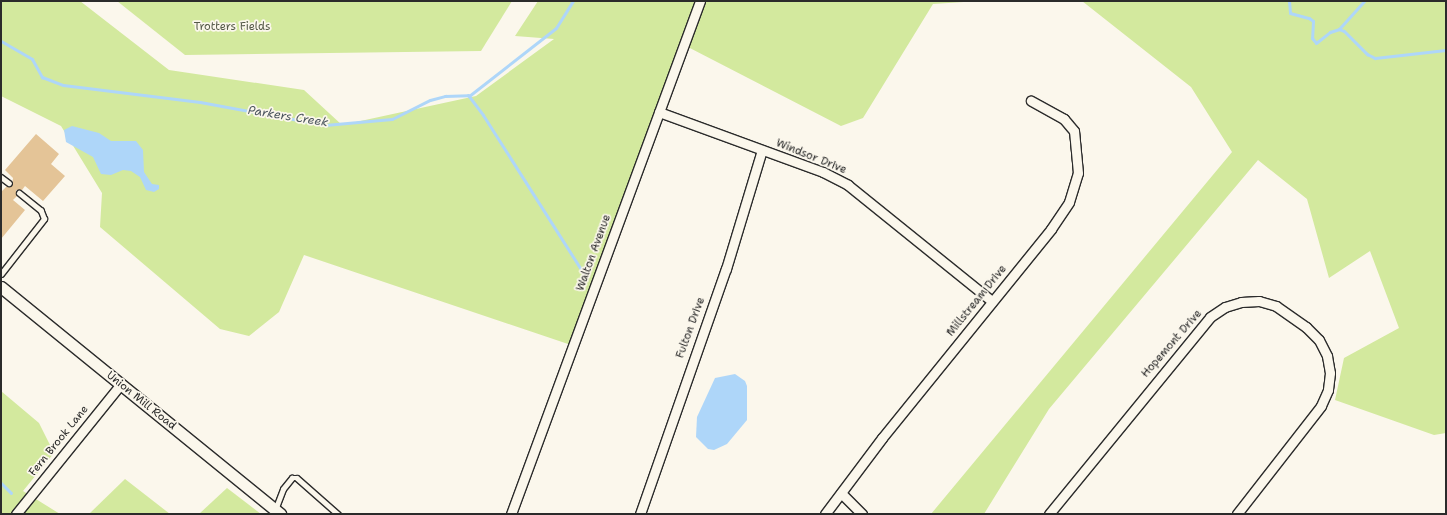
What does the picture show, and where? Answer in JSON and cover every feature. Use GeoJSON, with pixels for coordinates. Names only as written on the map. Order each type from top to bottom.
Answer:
{"type":"FeatureCollection","features":[{"type":"Feature","properties":{"kind":"street","name":"Walton Avenue"},"geometry":{"type":"LineString","coordinates":[[511,514],[700,1]]}},
{"type":"Feature","properties":{"kind":"street","name":"Millstream Drive"},"geometry":{"type":"LineString","coordinates":[[825,514],[840,493],[1060,216],[1072,195],[1078,173],[1074,131],[1064,119],[1031,101]]}},
{"type":"Feature","properties":{"kind":"street","name":"Windsor Drive"},"geometry":{"type":"LineString","coordinates":[[659,112],[822,172],[848,185],[992,301]]}},
{"type":"Feature","properties":{"kind":"street","name":"Fulton Drive"},"geometry":{"type":"LineString","coordinates":[[640,514],[726,269],[762,150]]}},
{"type":"Feature","properties":{"kind":"street","name":"Union Mill Road"},"geometry":{"type":"LineString","coordinates":[[1,287],[278,512]]}},
{"type":"Feature","properties":{"kind":"street","name":"Hopemont Drive"},"geometry":{"type":"LineString","coordinates":[[1049,514],[1210,317],[1225,307],[1241,302],[1259,301],[1292,315],[1319,340],[1327,356],[1330,373],[1328,390],[1320,406],[1236,514]]}},
{"type":"Feature","properties":{"kind":"street","name":"Fern Brook Lane"},"geometry":{"type":"LineString","coordinates":[[16,514],[121,384]]}},
{"type":"Feature","properties":{"kind":"street"},"geometry":{"type":"LineString","coordinates":[[840,493],[862,514]]}},
{"type":"Feature","properties":{"kind":"lane"},"geometry":{"type":"LineString","coordinates":[[1,177],[9,183]]}},
{"type":"Feature","properties":{"kind":"lane"},"geometry":{"type":"LineString","coordinates":[[1,274],[44,219],[42,211],[20,193]]}},
{"type":"Feature","properties":{"kind":"lane"},"geometry":{"type":"LineString","coordinates":[[278,512],[283,489],[292,478],[296,478],[338,514]]}},
{"type":"Feature","properties":{"kind":"green space"},"geometry":{"type":"Polygon","coordinates":[[[1,1],[80,1],[169,70],[304,90],[342,125],[476,96],[554,39],[515,36],[538,1],[979,1],[933,4],[863,118],[841,126],[684,45],[574,346],[304,255],[279,312],[249,336],[220,329],[100,227],[102,193],[61,126],[1,96],[1,1]]]}},
{"type":"Feature","properties":{"kind":"green space","name":"Trotters Fields"},"geometry":{"type":"Polygon","coordinates":[[[117,1],[512,1],[481,51],[185,55],[117,1]]]}},
{"type":"Feature","properties":{"kind":"green space"},"geometry":{"type":"Polygon","coordinates":[[[1082,1],[1446,1],[1446,433],[1434,435],[1335,400],[1344,358],[1399,328],[1370,251],[1329,278],[1307,199],[1258,160],[1049,409],[984,514],[931,514],[1232,152],[1191,87],[1082,1]]]}},
{"type":"Feature","properties":{"kind":"green space"},"geometry":{"type":"Polygon","coordinates":[[[1,391],[39,423],[54,453],[23,491],[60,514],[1,514],[1,391]]]}},
{"type":"Feature","properties":{"kind":"green space"},"geometry":{"type":"Polygon","coordinates":[[[125,479],[170,514],[89,514],[125,479]]]}},
{"type":"Feature","properties":{"kind":"green space"},"geometry":{"type":"Polygon","coordinates":[[[227,488],[261,514],[199,514],[227,488]]]}},
{"type":"Feature","properties":{"kind":"water"},"geometry":{"type":"Polygon","coordinates":[[[72,126],[99,133],[111,141],[136,141],[143,150],[144,172],[152,184],[159,185],[159,189],[154,192],[146,190],[140,177],[131,171],[123,170],[111,175],[101,174],[93,157],[66,142],[64,130],[72,126]]]}},
{"type":"Feature","properties":{"kind":"water"},"geometry":{"type":"Polygon","coordinates":[[[735,374],[745,381],[747,386],[747,420],[727,444],[714,450],[708,449],[696,437],[697,417],[715,378],[735,374]]]}},
{"type":"Feature","properties":{"kind":"building"},"geometry":{"type":"Polygon","coordinates":[[[36,134],[59,154],[51,164],[65,176],[43,201],[25,186],[22,190],[16,190],[17,196],[13,200],[25,210],[1,239],[1,192],[7,186],[12,186],[13,178],[5,170],[36,134]]]}},
{"type":"Feature","properties":{"kind":"waterway","name":"Parkers Creek"},"geometry":{"type":"LineString","coordinates":[[469,96],[556,28],[573,1]]}},
{"type":"Feature","properties":{"kind":"waterway"},"geometry":{"type":"LineString","coordinates":[[1289,1],[1290,13],[1309,18],[1313,21],[1312,38],[1316,43],[1330,32],[1339,29],[1344,31],[1367,54],[1375,58],[1446,50]]}},
{"type":"Feature","properties":{"kind":"waterway"},"geometry":{"type":"LineString","coordinates":[[1339,29],[1364,1]]}},
{"type":"Feature","properties":{"kind":"waterway","name":"Parkers Creek"},"geometry":{"type":"LineString","coordinates":[[1,41],[32,59],[42,77],[63,85],[200,102],[325,125],[392,119],[430,100],[445,96],[468,95],[483,115],[585,276]]}},
{"type":"Feature","properties":{"kind":"waterway"},"geometry":{"type":"LineString","coordinates":[[1,483],[11,493]]}}]}
